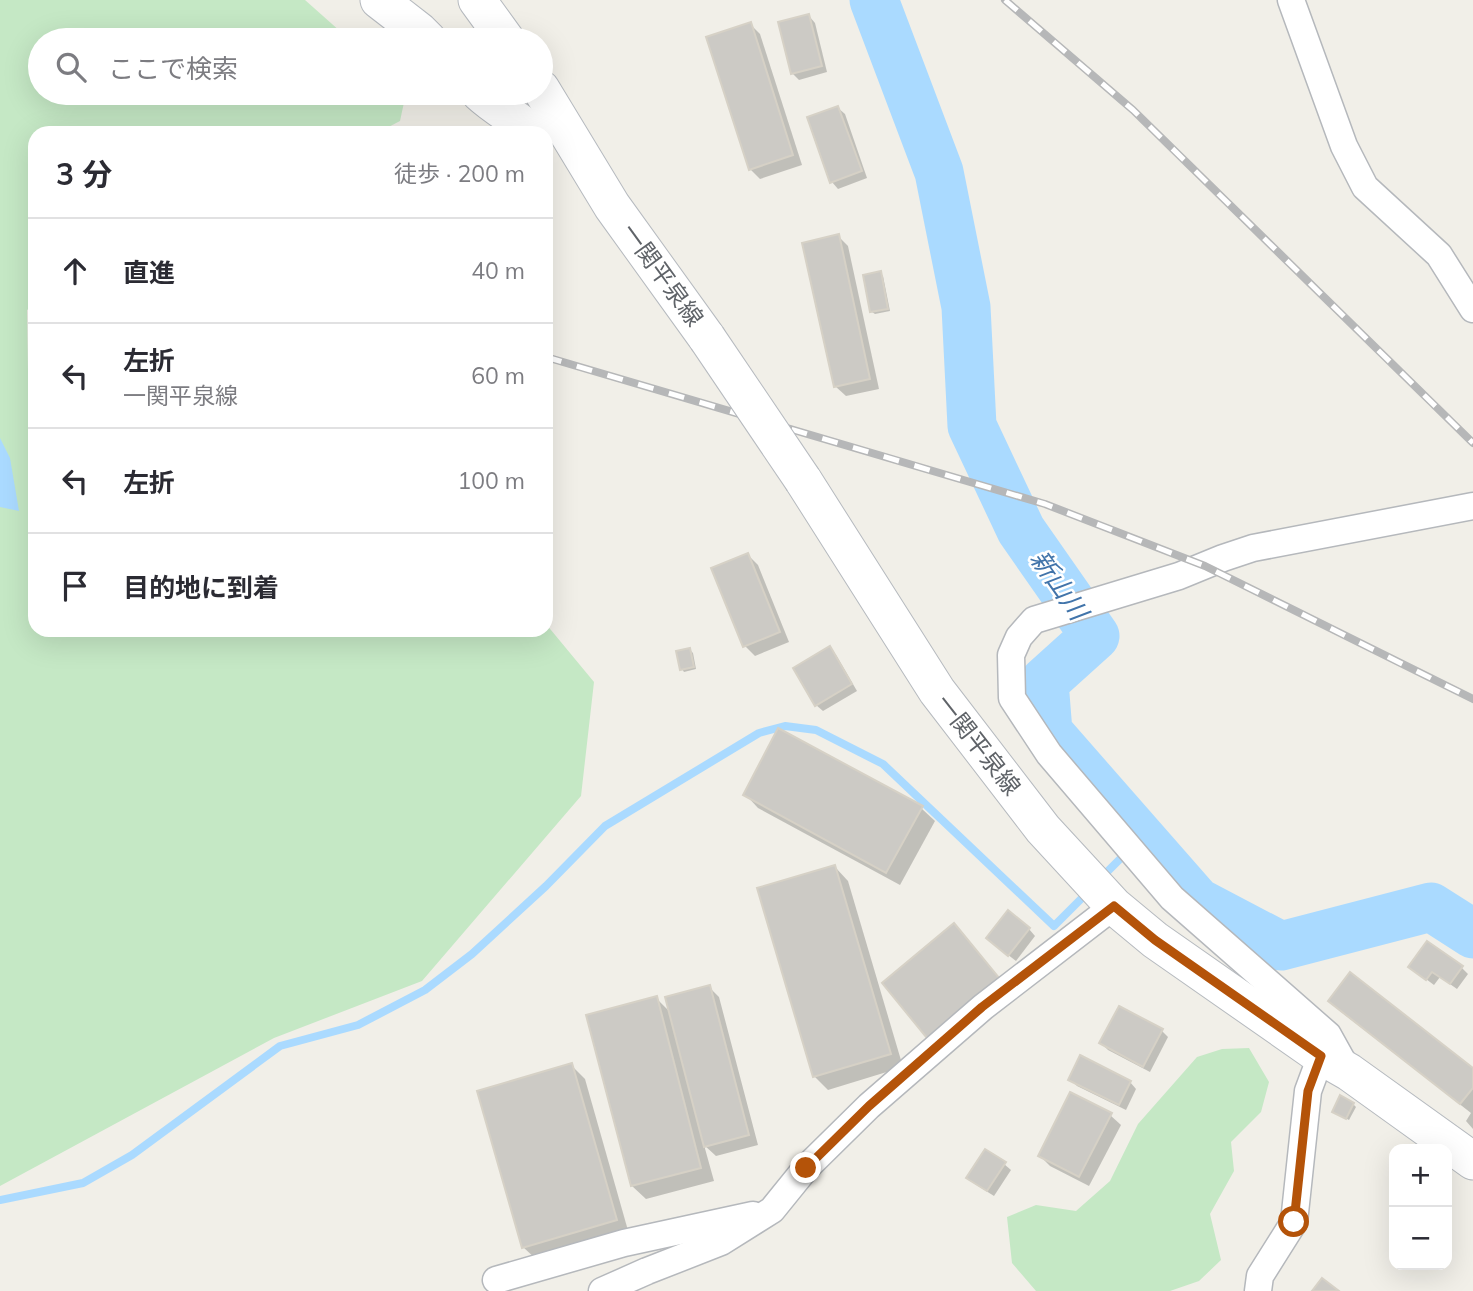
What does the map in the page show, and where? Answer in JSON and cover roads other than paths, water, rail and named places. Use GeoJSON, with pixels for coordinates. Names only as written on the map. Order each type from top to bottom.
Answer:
{"type":"FeatureCollection","features":[{"type":"Feature","properties":{"kind":"main road"},"geometry":{"type":"LineString","coordinates":[[379,0],[415,28]]}},
{"type":"Feature","properties":{"kind":"main road"},"geometry":{"type":"LineString","coordinates":[[477,0],[497,28]]}},
{"type":"Feature","properties":{"kind":"main road"},"geometry":{"type":"LineString","coordinates":[[495,105],[525,126]]}},
{"type":"Feature","properties":{"kind":"main road","name":"一関平泉線"},"geometry":{"type":"LineString","coordinates":[[551,105],[612,206],[707,338],[803,480],[937,691],[1043,829],[1114,906],[1155,940],[1473,1161]]}},
{"type":"Feature","properties":{"kind":"main road","name":"一関平泉線"},"geometry":{"type":"LineString","coordinates":[[553,151],[612,206]]}},
{"type":"Feature","properties":{"kind":"street"},"geometry":{"type":"LineString","coordinates":[[1291,0],[1344,146],[1365,187],[1439,255],[1473,309]]}},
{"type":"Feature","properties":{"kind":"street"},"geometry":{"type":"LineString","coordinates":[[1258,1291],[1260,1276],[1294,1222],[1308,1091],[1335,1064],[1328,1035],[1172,898],[1049,754],[1012,698],[1011,655],[1019,637],[1034,620],[1179,576],[1253,548],[1473,506]]}},
{"type":"Feature","properties":{"kind":"street"},"geometry":{"type":"LineString","coordinates":[[602,1291],[721,1242],[772,1210],[806,1168],[869,1106],[982,1007],[1114,906]]}},
{"type":"Feature","properties":{"kind":"street"},"geometry":{"type":"LineString","coordinates":[[496,1280],[624,1243],[772,1210]]}},
{"type":"Feature","properties":{"kind":"water"},"geometry":{"type":"Polygon","coordinates":[[[0,438],[10,458],[19,511],[0,507],[0,438]]]}},
{"type":"Feature","properties":{"kind":"waterway","name":"新山川"},"geometry":{"type":"LineString","coordinates":[[874,0],[939,172],[966,307],[972,426],[1021,530],[1095,636],[1044,682],[1048,732],[1197,902],[1281,946],[1431,907],[1473,934]]}},
{"type":"Feature","properties":{"kind":"waterway"},"geometry":{"type":"LineString","coordinates":[[0,1200],[83,1183],[132,1155],[280,1046],[358,1025],[425,990],[472,954],[546,886],[605,826],[759,733],[785,726],[816,730],[883,764],[1054,926],[1089,891]]}},
{"type":"Feature","properties":{"kind":"waterway"},"geometry":{"type":"LineString","coordinates":[[1100,879],[1140,839]]}},
{"type":"Feature","properties":{"kind":"railway"},"geometry":{"type":"LineString","coordinates":[[1005,0],[1133,110],[1473,443]]}},
{"type":"Feature","properties":{"kind":"railway"},"geometry":{"type":"LineString","coordinates":[[553,359],[1045,504],[1205,566],[1473,699]]}}]}
